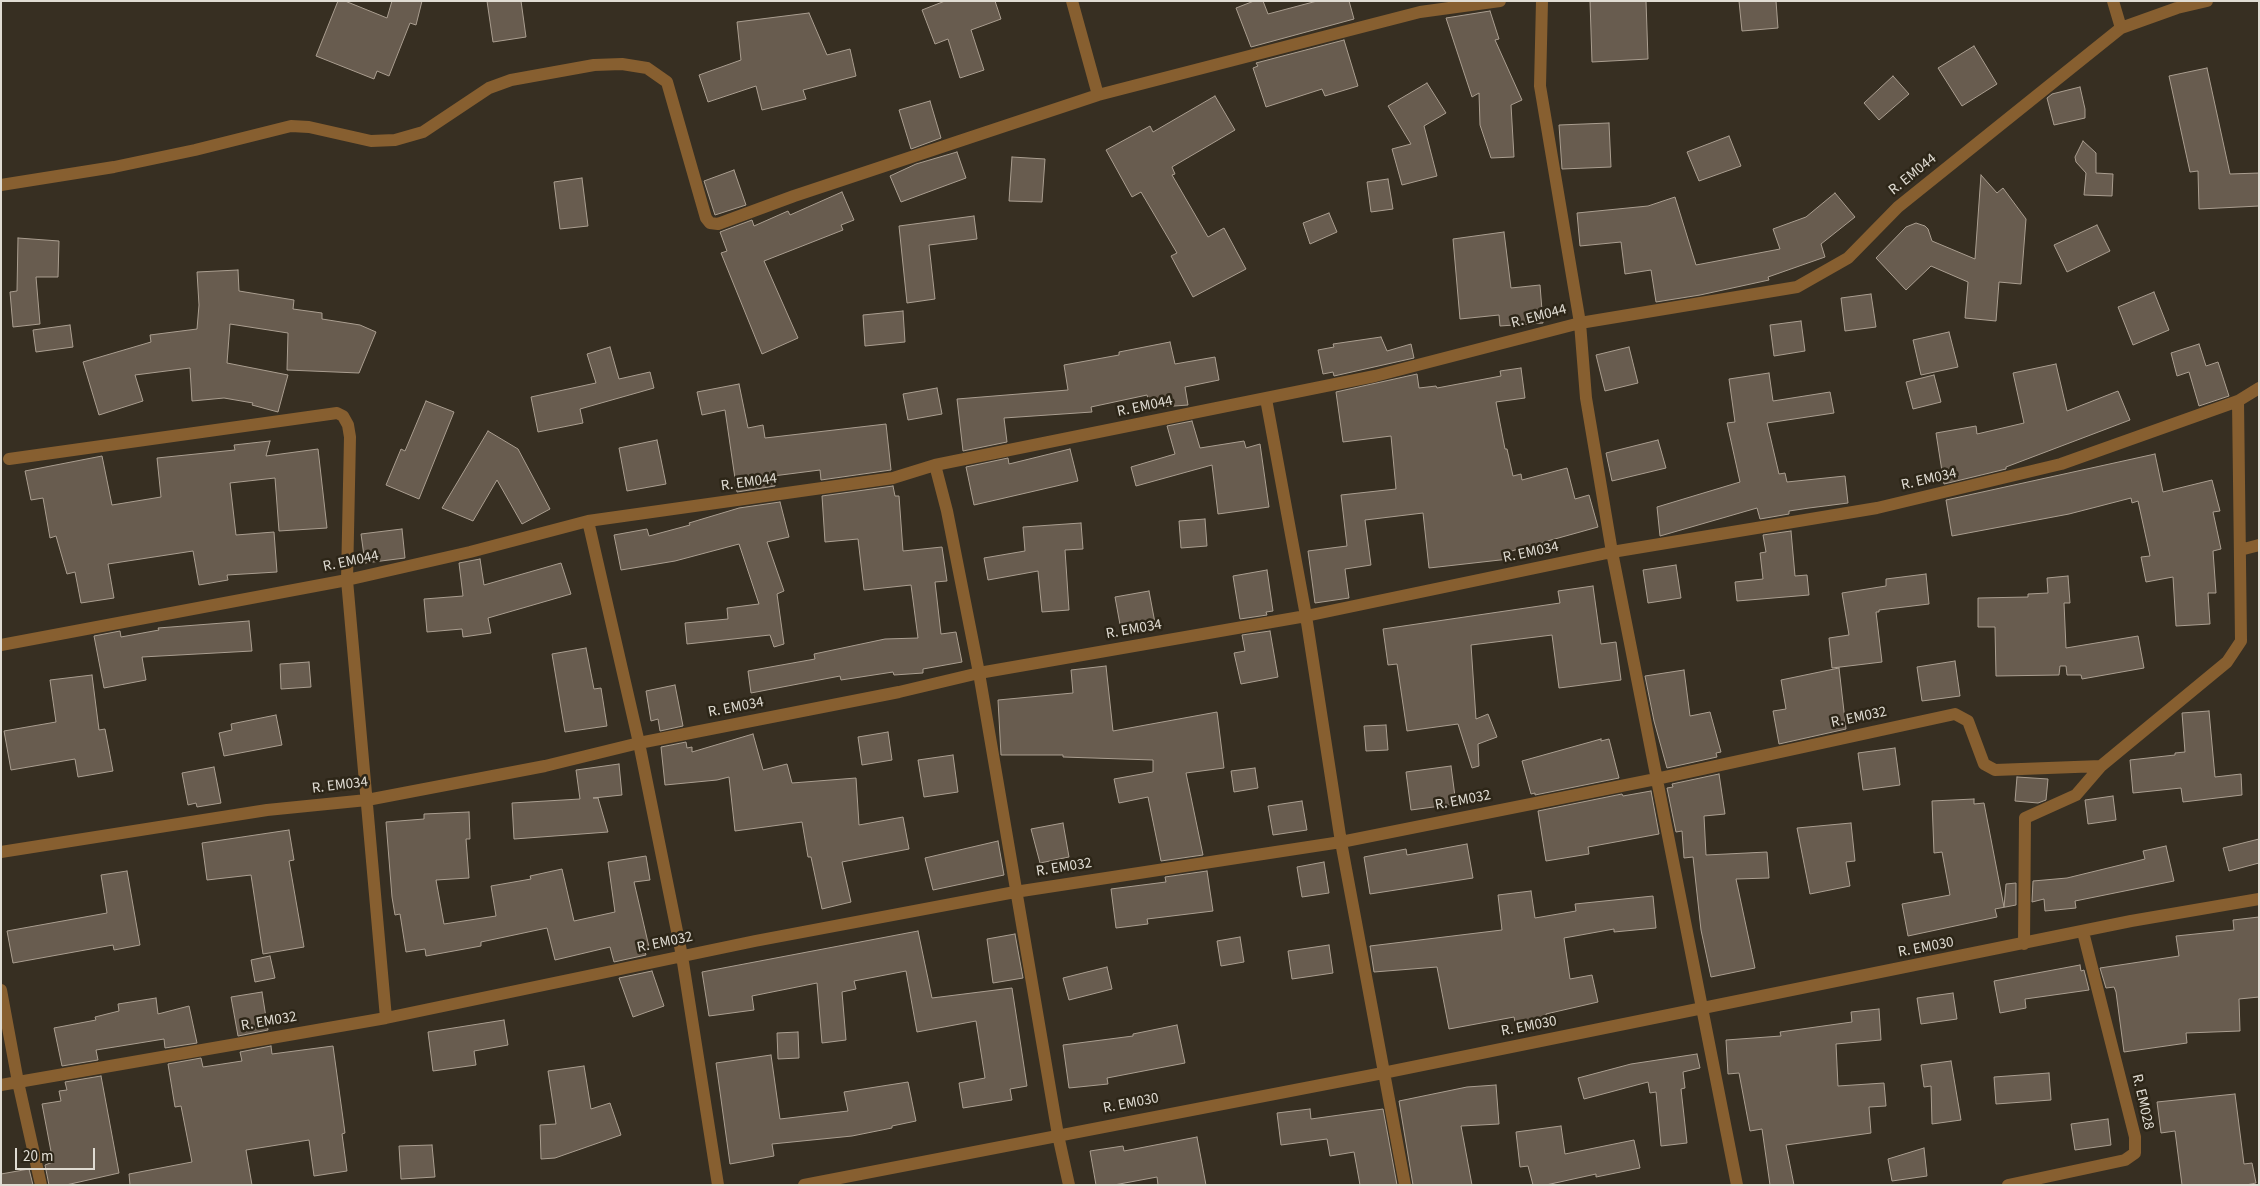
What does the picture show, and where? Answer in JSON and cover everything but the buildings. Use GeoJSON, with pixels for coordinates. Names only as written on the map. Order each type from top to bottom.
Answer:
{"type":"FeatureCollection","features":[{"type":"Feature","properties":{"kind":"street"},"geometry":{"type":"LineString","coordinates":[[1072,1],[1098,94]]}},
{"type":"Feature","properties":{"kind":"street"},"geometry":{"type":"LineString","coordinates":[[1,185],[114,167],[195,150],[291,126],[309,127],[371,141],[395,140],[423,132],[489,88],[511,80],[594,65],[622,64],[647,68],[667,82],[706,218],[710,223],[718,224],[794,196],[1098,94],[1418,7],[1500,1]]}},
{"type":"Feature","properties":{"kind":"street"},"geometry":{"type":"LineString","coordinates":[[1542,1],[1540,86],[1580,323],[1586,398],[1612,552],[1736,1185]]}},
{"type":"Feature","properties":{"kind":"street"},"geometry":{"type":"LineString","coordinates":[[2112,1],[2121,28]]}},
{"type":"Feature","properties":{"kind":"street","name":"R. EM044"},"geometry":{"type":"LineString","coordinates":[[1,645],[347,580],[470,552],[588,521],[893,478],[935,464],[1376,376],[1580,323],[1797,286],[1848,258],[1898,208],[2121,28],[2177,8],[2208,1]]}},
{"type":"Feature","properties":{"kind":"street","name":"R. EM034"},"geometry":{"type":"LineString","coordinates":[[1,852],[267,810],[368,800],[545,766],[639,743],[900,692],[979,674],[1306,616],[1612,552],[1877,508],[2061,464],[2238,401],[2259,388]]}},
{"type":"Feature","properties":{"kind":"street"},"geometry":{"type":"LineString","coordinates":[[1266,399],[1306,616],[1341,842],[1405,1185]]}},
{"type":"Feature","properties":{"kind":"street"},"geometry":{"type":"LineString","coordinates":[[2024,944],[2025,818],[2076,794],[2101,766],[2228,662],[2241,641],[2238,401]]}},
{"type":"Feature","properties":{"kind":"street"},"geometry":{"type":"LineString","coordinates":[[9,459],[337,413],[343,416],[348,425],[350,438],[347,580],[386,1018]]}},
{"type":"Feature","properties":{"kind":"street"},"geometry":{"type":"LineString","coordinates":[[935,464],[949,520],[979,674],[1015,892],[1058,1135],[1069,1185]]}},
{"type":"Feature","properties":{"kind":"street"},"geometry":{"type":"LineString","coordinates":[[588,521],[639,743],[682,956],[718,1185]]}},
{"type":"Feature","properties":{"kind":"street"},"geometry":{"type":"LineString","coordinates":[[2240,550],[2259,545]]}},
{"type":"Feature","properties":{"kind":"street","name":"R. EM032"},"geometry":{"type":"LineString","coordinates":[[1,1085],[386,1018],[682,956],[1015,892],[1341,842],[1656,780],[1955,714],[1968,721],[1984,764],[1995,770],[2101,766]]}},
{"type":"Feature","properties":{"kind":"street","name":"R. EM030"},"geometry":{"type":"LineString","coordinates":[[804,1185],[1383,1073],[2083,932],[2259,899]]}},
{"type":"Feature","properties":{"kind":"street","name":"R. EM028"},"geometry":{"type":"LineString","coordinates":[[2008,1185],[2125,1160],[2135,1153],[2135,1137],[2083,932]]}},
{"type":"Feature","properties":{"kind":"street"},"geometry":{"type":"LineString","coordinates":[[1,990],[18,1082],[41,1185]]}}]}
